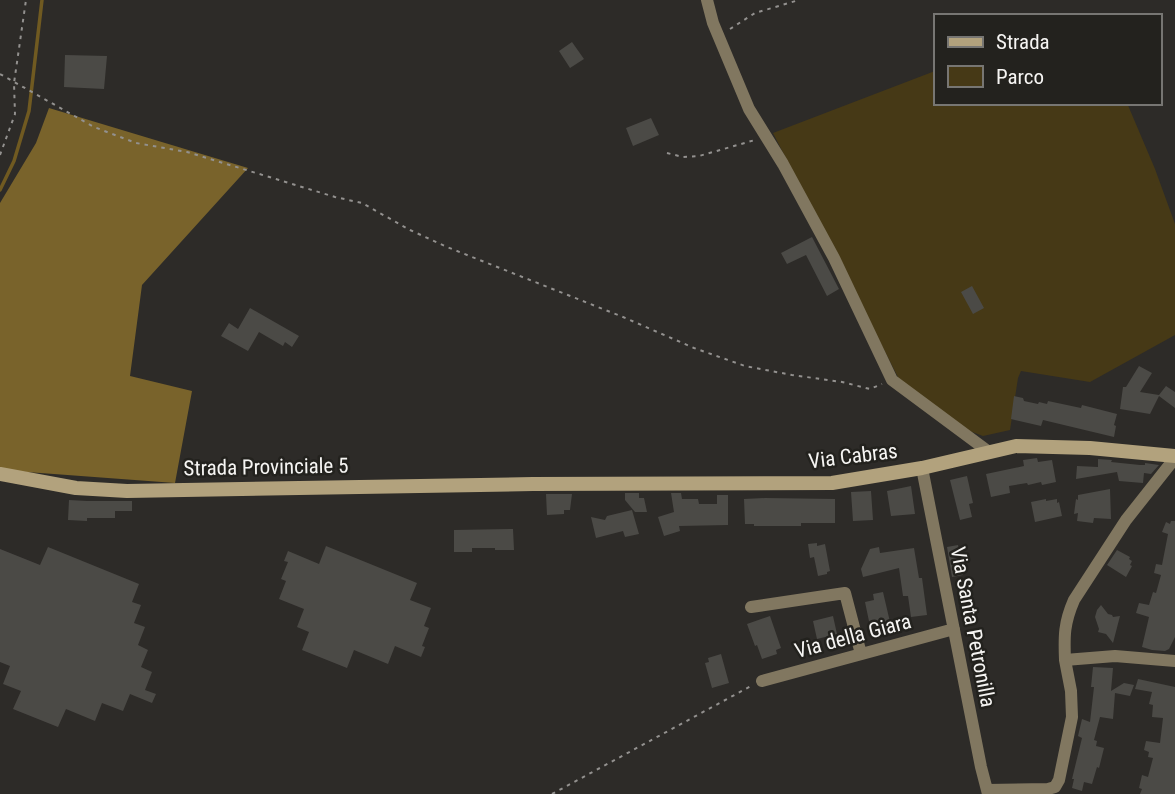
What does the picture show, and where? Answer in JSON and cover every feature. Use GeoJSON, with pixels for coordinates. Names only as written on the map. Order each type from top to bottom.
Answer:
{"type":"FeatureCollection","features":[{"type":"Feature","properties":{"kind":"street"},"geometry":{"type":"LineString","coordinates":[[707,0],[719,40],[748,109],[783,164],[834,258],[892,380],[989,452]]}},
{"type":"Feature","properties":{"kind":"street","name":"Via Cabras"},"geometry":{"type":"LineString","coordinates":[[533,484],[832,483],[922,468],[1016,446],[1090,448],[1175,457]]}},
{"type":"Feature","properties":{"kind":"street"},"geometry":{"type":"LineString","coordinates":[[987,792],[1048,789],[1055,787],[1059,780],[1072,717],[1071,691],[1065,660],[1064,631],[1068,615],[1074,600],[1126,520],[1175,457]]}},
{"type":"Feature","properties":{"kind":"street","name":"Via Santa Petronilla"},"geometry":{"type":"LineString","coordinates":[[922,468],[987,792]]}},
{"type":"Feature","properties":{"kind":"street","name":"Strada Provinciale 5"},"geometry":{"type":"LineString","coordinates":[[0,474],[76,488],[127,491],[533,484]]}},
{"type":"Feature","properties":{"kind":"street"},"geometry":{"type":"LineString","coordinates":[[751,607],[845,593],[861,654]]}},
{"type":"Feature","properties":{"kind":"street","name":"Via della Giara"},"geometry":{"type":"LineString","coordinates":[[762,681],[954,629]]}},
{"type":"Feature","properties":{"kind":"street"},"geometry":{"type":"LineString","coordinates":[[1065,660],[1115,656],[1175,661]]}},
{"type":"Feature","properties":{"kind":"path"},"geometry":{"type":"LineString","coordinates":[[0,156],[15,114],[14,83],[26,0]]}},
{"type":"Feature","properties":{"kind":"path"},"geometry":{"type":"LineString","coordinates":[[719,40],[735,25],[755,13],[799,0]]}},
{"type":"Feature","properties":{"kind":"path"},"geometry":{"type":"LineString","coordinates":[[0,74],[94,127],[136,143],[187,152],[362,203],[447,247],[694,348],[745,366],[842,382],[870,390],[892,380]]}},
{"type":"Feature","properties":{"kind":"path"},"geometry":{"type":"LineString","coordinates":[[667,153],[683,157],[699,156],[766,136]]}},
{"type":"Feature","properties":{"kind":"path"},"geometry":{"type":"LineString","coordinates":[[552,794],[762,681]]}},
{"type":"Feature","properties":{"kind":"green space"},"geometry":{"type":"Polygon","coordinates":[[[934,71],[934,105],[1128,105],[1175,224],[1175,335],[1090,382],[1021,371],[1010,430],[983,436],[967,430],[899,379],[773,133],[934,71]]]}},
{"type":"Feature","properties":{"kind":"shaded area"},"geometry":{"type":"Polygon","coordinates":[[[49,108],[248,168],[142,285],[130,376],[192,391],[175,483],[0,470],[0,203],[36,143],[49,108]]]}},
{"type":"Feature","properties":{"kind":"building"},"geometry":{"type":"Polygon","coordinates":[[[572,42],[584,59],[570,68],[559,51],[572,42]]]}},
{"type":"Feature","properties":{"kind":"building"},"geometry":{"type":"Polygon","coordinates":[[[65,55],[107,56],[104,89],[64,87],[65,55]]]}},
{"type":"Feature","properties":{"kind":"building"},"geometry":{"type":"Polygon","coordinates":[[[651,118],[659,135],[633,146],[626,128],[651,118]]]}},
{"type":"Feature","properties":{"kind":"building"},"geometry":{"type":"Polygon","coordinates":[[[812,237],[839,289],[827,296],[806,255],[787,264],[781,253],[812,237]]]}},
{"type":"Feature","properties":{"kind":"building"},"geometry":{"type":"Polygon","coordinates":[[[972,286],[984,308],[973,314],[961,292],[972,286]]]}},
{"type":"Feature","properties":{"kind":"building"},"geometry":{"type":"Polygon","coordinates":[[[250,308],[299,336],[292,347],[285,342],[283,346],[259,332],[248,351],[221,336],[229,323],[238,329],[250,308]]]}},
{"type":"Feature","properties":{"kind":"building"},"geometry":{"type":"Polygon","coordinates":[[[1139,366],[1152,373],[1140,392],[1159,395],[1166,386],[1175,392],[1175,408],[1159,396],[1150,414],[1120,409],[1123,387],[1126,387],[1139,366]]]}},
{"type":"Feature","properties":{"kind":"building"},"geometry":{"type":"Polygon","coordinates":[[[1014,396],[1038,404],[1047,404],[1048,401],[1081,408],[1082,405],[1117,414],[1114,437],[1043,420],[1041,426],[1011,419],[1014,396]]]}},
{"type":"Feature","properties":{"kind":"building"},"geometry":{"type":"Polygon","coordinates":[[[1037,458],[1038,462],[1052,460],[1056,482],[1009,486],[1010,493],[991,497],[986,474],[1024,466],[1023,460],[1037,458]]]}},
{"type":"Feature","properties":{"kind":"building"},"geometry":{"type":"Polygon","coordinates":[[[1098,459],[1159,465],[1151,474],[1144,473],[1143,483],[1119,481],[1117,472],[1076,479],[1077,466],[1098,467],[1098,459]]]}},
{"type":"Feature","properties":{"kind":"building"},"geometry":{"type":"Polygon","coordinates":[[[967,476],[973,503],[969,504],[972,517],[960,520],[950,480],[967,476]]]}},
{"type":"Feature","properties":{"kind":"building"},"geometry":{"type":"Polygon","coordinates":[[[911,486],[915,514],[891,516],[887,491],[911,486]]]}},
{"type":"Feature","properties":{"kind":"building"},"geometry":{"type":"Polygon","coordinates":[[[1110,489],[1111,519],[1094,518],[1093,523],[1077,521],[1078,513],[1074,514],[1078,495],[1110,489]]]}},
{"type":"Feature","properties":{"kind":"building"},"geometry":{"type":"Polygon","coordinates":[[[871,491],[873,520],[853,521],[851,492],[871,491]]]}},
{"type":"Feature","properties":{"kind":"building"},"geometry":{"type":"Polygon","coordinates":[[[625,493],[639,493],[639,498],[644,498],[647,512],[635,512],[625,500],[625,493]]]}},
{"type":"Feature","properties":{"kind":"building"},"geometry":{"type":"Polygon","coordinates":[[[671,493],[681,493],[682,499],[698,499],[699,504],[717,504],[717,495],[728,495],[728,525],[679,526],[680,531],[664,536],[658,517],[674,512],[671,493]]]}},
{"type":"Feature","properties":{"kind":"building"},"geometry":{"type":"Polygon","coordinates":[[[546,494],[572,494],[570,510],[564,510],[564,514],[547,515],[546,494]]]}},
{"type":"Feature","properties":{"kind":"building"},"geometry":{"type":"Polygon","coordinates":[[[744,499],[835,499],[835,523],[801,523],[801,526],[745,524],[744,499]]]}},
{"type":"Feature","properties":{"kind":"building"},"geometry":{"type":"Polygon","coordinates":[[[1057,499],[1062,516],[1035,522],[1031,502],[1057,499]]]}},
{"type":"Feature","properties":{"kind":"building"},"geometry":{"type":"Polygon","coordinates":[[[69,500],[132,501],[132,511],[115,511],[115,518],[68,520],[69,500]]]}},
{"type":"Feature","properties":{"kind":"building"},"geometry":{"type":"Polygon","coordinates":[[[632,510],[639,534],[625,537],[623,531],[596,538],[591,517],[605,520],[607,516],[632,510]]]}},
{"type":"Feature","properties":{"kind":"building"},"geometry":{"type":"Polygon","coordinates":[[[1175,521],[1175,637],[1169,649],[1152,650],[1142,647],[1149,617],[1136,613],[1139,603],[1149,605],[1153,592],[1156,593],[1161,575],[1154,573],[1156,564],[1162,565],[1168,534],[1162,532],[1166,522],[1170,524],[1175,521]]]}},
{"type":"Feature","properties":{"kind":"building"},"geometry":{"type":"Polygon","coordinates":[[[513,529],[514,550],[472,548],[472,552],[454,552],[454,530],[513,529]]]}},
{"type":"Feature","properties":{"kind":"building"},"geometry":{"type":"Polygon","coordinates":[[[817,543],[817,546],[825,544],[830,571],[818,576],[814,557],[810,558],[808,544],[817,543]]]}},
{"type":"Feature","properties":{"kind":"building"},"geometry":{"type":"Polygon","coordinates":[[[958,545],[963,575],[952,577],[947,547],[958,545]]]}},
{"type":"Feature","properties":{"kind":"building"},"geometry":{"type":"Polygon","coordinates":[[[326,546],[417,583],[410,600],[431,608],[424,626],[429,628],[421,657],[395,646],[388,664],[354,650],[347,668],[302,650],[309,632],[297,627],[304,609],[279,599],[286,581],[281,579],[288,562],[284,561],[288,551],[319,564],[326,546]]]}},
{"type":"Feature","properties":{"kind":"building"},"geometry":{"type":"Polygon","coordinates":[[[48,547],[139,584],[132,602],[141,605],[134,623],[145,627],[138,645],[148,650],[141,667],[152,672],[145,690],[156,694],[152,703],[130,694],[123,711],[102,703],[95,721],[66,709],[58,727],[13,709],[21,691],[3,684],[10,666],[0,662],[0,549],[40,565],[48,547]]]}},
{"type":"Feature","properties":{"kind":"building"},"geometry":{"type":"Polygon","coordinates":[[[879,547],[880,553],[914,548],[919,578],[922,578],[927,615],[911,617],[908,596],[903,596],[899,568],[863,577],[861,569],[870,549],[879,547]]]}},
{"type":"Feature","properties":{"kind":"building"},"geometry":{"type":"Polygon","coordinates":[[[1117,550],[1132,561],[1126,577],[1107,565],[1117,550]]]}},
{"type":"Feature","properties":{"kind":"building"},"geometry":{"type":"Polygon","coordinates":[[[883,592],[890,622],[870,626],[865,602],[874,600],[873,594],[883,592]]]}},
{"type":"Feature","properties":{"kind":"building"},"geometry":{"type":"Polygon","coordinates":[[[1101,605],[1113,617],[1120,616],[1113,643],[1106,634],[1098,632],[1095,617],[1101,605]]]}},
{"type":"Feature","properties":{"kind":"building"},"geometry":{"type":"Polygon","coordinates":[[[770,616],[781,648],[776,650],[777,654],[762,659],[747,624],[770,616]]]}},
{"type":"Feature","properties":{"kind":"building"},"geometry":{"type":"Polygon","coordinates":[[[833,616],[837,634],[817,639],[813,621],[833,616]]]}},
{"type":"Feature","properties":{"kind":"building"},"geometry":{"type":"Polygon","coordinates":[[[721,654],[729,683],[712,688],[705,663],[709,662],[708,658],[721,654]]]}},
{"type":"Feature","properties":{"kind":"building"},"geometry":{"type":"Polygon","coordinates":[[[1093,667],[1113,668],[1111,691],[1124,683],[1134,685],[1130,696],[1115,693],[1113,719],[1100,717],[1094,740],[1097,741],[1096,746],[1104,748],[1092,784],[1084,782],[1082,791],[1072,788],[1072,779],[1082,738],[1078,736],[1082,719],[1090,722],[1093,667]]]}},
{"type":"Feature","properties":{"kind":"building"},"geometry":{"type":"Polygon","coordinates":[[[1138,679],[1175,687],[1175,794],[1140,794],[1142,775],[1148,777],[1153,758],[1148,757],[1149,752],[1144,750],[1146,741],[1160,743],[1163,718],[1152,717],[1153,705],[1149,704],[1152,692],[1135,689],[1138,679]]]}},
{"type":"Feature","properties":{"kind":"waterway"},"geometry":{"type":"LineString","coordinates":[[0,190],[14,161],[29,111],[42,0]]}}]}
